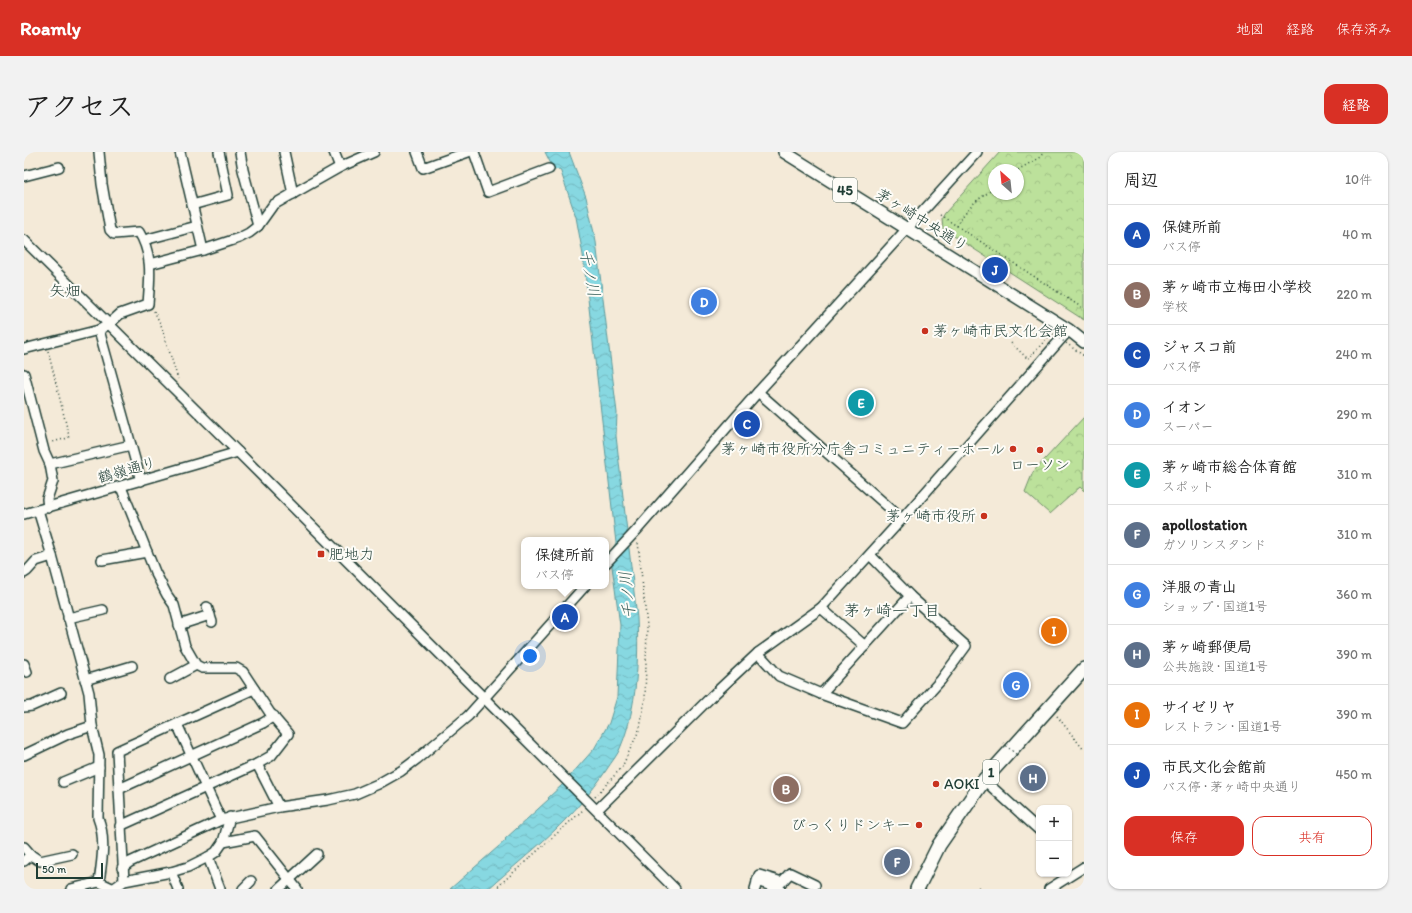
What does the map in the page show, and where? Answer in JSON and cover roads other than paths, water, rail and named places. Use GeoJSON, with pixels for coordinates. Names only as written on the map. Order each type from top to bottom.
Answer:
{"type":"FeatureCollection","features":[{"type":"Feature","properties":{"kind":"highway","name":"1"},"geometry":{"type":"LineString","coordinates":[[917,889],[939,845],[984,780],[1084,669]]}},
{"type":"Feature","properties":{"kind":"main road","name":"茅ヶ崎中央通り"},"geometry":{"type":"LineString","coordinates":[[784,152],[1069,330],[1084,342]]}},
{"type":"Feature","properties":{"kind":"street"},"geometry":{"type":"LineString","coordinates":[[24,349],[99,330],[109,324],[120,314],[148,304],[150,264],[144,240],[139,232],[114,234],[110,230],[102,184],[99,152]]}},
{"type":"Feature","properties":{"kind":"street"},"geometry":{"type":"LineString","coordinates":[[180,152],[196,226],[203,250]]}},
{"type":"Feature","properties":{"kind":"street"},"geometry":{"type":"LineString","coordinates":[[192,205],[228,195],[219,152]]}},
{"type":"Feature","properties":{"kind":"street"},"geometry":{"type":"LineString","coordinates":[[240,152],[243,170],[258,226]]}},
{"type":"Feature","properties":{"kind":"street"},"geometry":{"type":"LineString","coordinates":[[284,152],[293,194]]}},
{"type":"Feature","properties":{"kind":"street"},"geometry":{"type":"LineString","coordinates":[[334,152],[340,167]]}},
{"type":"Feature","properties":{"kind":"street"},"geometry":{"type":"LineString","coordinates":[[150,264],[203,250],[239,238],[258,226],[273,205],[340,167],[374,152]]}},
{"type":"Feature","properties":{"kind":"street"},"geometry":{"type":"LineString","coordinates":[[416,152],[423,168],[468,152]]}},
{"type":"Feature","properties":{"kind":"street"},"geometry":{"type":"LineString","coordinates":[[474,152],[488,192],[549,168]]}},
{"type":"Feature","properties":{"kind":"street"},"geometry":{"type":"LineString","coordinates":[[609,560],[758,392],[906,228],[977,152]]}},
{"type":"Feature","properties":{"kind":"street"},"geometry":{"type":"LineString","coordinates":[[24,176],[59,167]]}},
{"type":"Feature","properties":{"kind":"street"},"geometry":{"type":"LineString","coordinates":[[144,240],[196,226]]}},
{"type":"Feature","properties":{"kind":"street"},"geometry":{"type":"LineString","coordinates":[[24,240],[675,889]]}},
{"type":"Feature","properties":{"kind":"street"},"geometry":{"type":"LineString","coordinates":[[99,330],[142,481]]}},
{"type":"Feature","properties":{"kind":"street"},"geometry":{"type":"LineString","coordinates":[[597,810],[711,697],[758,653],[821,608],[870,555],[1069,330]]}},
{"type":"Feature","properties":{"kind":"street"},"geometry":{"type":"LineString","coordinates":[[24,374],[42,446],[50,464],[53,481],[47,499],[48,508]]}},
{"type":"Feature","properties":{"kind":"street"},"geometry":{"type":"LineString","coordinates":[[758,392],[902,519]]}},
{"type":"Feature","properties":{"kind":"street"},"geometry":{"type":"LineString","coordinates":[[50,464],[131,445]]}},
{"type":"Feature","properties":{"kind":"street","name":"鶴嶺通り"},"geometry":{"type":"LineString","coordinates":[[24,514],[238,452]]}},
{"type":"Feature","properties":{"kind":"street"},"geometry":{"type":"LineString","coordinates":[[120,826],[258,764],[271,756],[288,734],[270,713],[243,672],[236,668],[202,668],[196,665],[185,646],[174,605],[155,572],[121,487]]}},
{"type":"Feature","properties":{"kind":"street"},"geometry":{"type":"LineString","coordinates":[[38,510],[89,693],[92,726],[99,755],[98,818],[101,826],[103,855],[99,882]]}},
{"type":"Feature","properties":{"kind":"street"},"geometry":{"type":"LineString","coordinates":[[102,560],[147,552]]}},
{"type":"Feature","properties":{"kind":"street"},"geometry":{"type":"LineString","coordinates":[[758,653],[779,676],[821,694],[902,723],[941,680],[966,646],[910,596],[870,555]]}},
{"type":"Feature","properties":{"kind":"street"},"geometry":{"type":"LineString","coordinates":[[24,573],[36,561],[52,556]]}},
{"type":"Feature","properties":{"kind":"street"},"geometry":{"type":"LineString","coordinates":[[122,868],[130,862],[226,819],[279,807],[328,800],[355,794],[378,784],[401,771],[468,716],[582,589]]}},
{"type":"Feature","properties":{"kind":"street"},"geometry":{"type":"LineString","coordinates":[[821,694],[910,596]]}},
{"type":"Feature","properties":{"kind":"street"},"geometry":{"type":"LineString","coordinates":[[821,608],[865,646]]}},
{"type":"Feature","properties":{"kind":"street"},"geometry":{"type":"LineString","coordinates":[[68,618],[103,610]]}},
{"type":"Feature","properties":{"kind":"street"},"geometry":{"type":"LineString","coordinates":[[179,625],[210,615]]}},
{"type":"Feature","properties":{"kind":"street"},"geometry":{"type":"LineString","coordinates":[[170,679],[196,665]]}},
{"type":"Feature","properties":{"kind":"street"},"geometry":{"type":"LineString","coordinates":[[85,680],[132,666]]}},
{"type":"Feature","properties":{"kind":"street"},"geometry":{"type":"LineString","coordinates":[[124,881],[122,868],[117,752],[254,689]]}},
{"type":"Feature","properties":{"kind":"street"},"geometry":{"type":"LineString","coordinates":[[24,707],[32,706],[61,692]]}},
{"type":"Feature","properties":{"kind":"street"},"geometry":{"type":"LineString","coordinates":[[118,789],[192,756],[274,716]]}},
{"type":"Feature","properties":{"kind":"street"},"geometry":{"type":"LineString","coordinates":[[70,889],[99,882],[113,889],[124,881],[171,872],[188,867],[208,858],[216,852],[223,842],[226,819],[206,788],[177,724]]}},
{"type":"Feature","properties":{"kind":"street"},"geometry":{"type":"LineString","coordinates":[[24,755],[68,734],[92,726]]}},
{"type":"Feature","properties":{"kind":"street"},"geometry":{"type":"LineString","coordinates":[[258,764],[279,807]]}},
{"type":"Feature","properties":{"kind":"street"},"geometry":{"type":"LineString","coordinates":[[63,782],[99,767]]}},
{"type":"Feature","properties":{"kind":"street"},"geometry":{"type":"LineString","coordinates":[[984,780],[1036,827]]}},
{"type":"Feature","properties":{"kind":"street"},"geometry":{"type":"LineString","coordinates":[[223,842],[255,836],[297,889]]}},
{"type":"Feature","properties":{"kind":"street"},"geometry":{"type":"LineString","coordinates":[[24,847],[27,858],[40,861],[72,854]]}},
{"type":"Feature","properties":{"kind":"street"},"geometry":{"type":"LineString","coordinates":[[279,889],[317,854]]}},
{"type":"Feature","properties":{"kind":"street"},"geometry":{"type":"LineString","coordinates":[[208,858],[220,889]]}},
{"type":"Feature","properties":{"kind":"street"},"geometry":{"type":"LineString","coordinates":[[1072,873],[1084,867]]}},
{"type":"Feature","properties":{"kind":"street"},"geometry":{"type":"LineString","coordinates":[[171,872],[178,889]]}},
{"type":"Feature","properties":{"kind":"street"},"geometry":{"type":"LineString","coordinates":[[780,889],[756,885],[759,875],[782,882],[790,873],[815,884]]}},
{"type":"Feature","properties":{"kind":"street"},"geometry":{"type":"LineString","coordinates":[[1050,889],[1066,877]]}},
{"type":"Feature","properties":{"kind":"street"},"geometry":{"type":"LineString","coordinates":[[243,889],[250,881]]}},
{"type":"Feature","properties":{"kind":"water","name":"千ノ川"},"geometry":{"type":"Polygon","coordinates":[[[545,152],[569,152],[586,197],[596,242],[617,413],[616,436],[637,618],[638,650],[634,700],[631,716],[620,749],[615,758],[595,786],[567,818],[488,889],[450,889],[506,840],[505,839],[549,799],[548,798],[562,785],[594,749],[609,723],[617,697],[620,625],[610,552],[616,543],[583,255],[576,217],[560,169],[554,170],[545,152]]]}},
{"type":"Feature","properties":{"kind":"place","name":"市民文化会館前"},"geometry":{"type":"Point","coordinates":[995,270]}},
{"type":"Feature","properties":{"kind":"place","name":"イオン"},"geometry":{"type":"Point","coordinates":[704,302]}},
{"type":"Feature","properties":{"kind":"place","name":"茅ヶ崎市民文化会館"},"geometry":{"type":"Point","coordinates":[925,331]}},
{"type":"Feature","properties":{"kind":"place","name":"茅ヶ崎市総合体育館"},"geometry":{"type":"Point","coordinates":[861,403]}},
{"type":"Feature","properties":{"kind":"place","name":"ジャスコ前"},"geometry":{"type":"Point","coordinates":[747,424]}},
{"type":"Feature","properties":{"kind":"place","name":"茅ヶ崎市役所分庁舎コミュニティーホール"},"geometry":{"type":"Point","coordinates":[1013,449]}},
{"type":"Feature","properties":{"kind":"place","name":"ローソン"},"geometry":{"type":"Point","coordinates":[1040,450]}},
{"type":"Feature","properties":{"kind":"place","name":"茅ヶ崎市役所"},"geometry":{"type":"Point","coordinates":[984,516]}},
{"type":"Feature","properties":{"kind":"place","name":"肥地力"},"geometry":{"type":"Point","coordinates":[321,554]}},
{"type":"Feature","properties":{"kind":"place","name":"保健所前"},"geometry":{"type":"Point","coordinates":[565,617]}},
{"type":"Feature","properties":{"kind":"place","name":"サイゼリヤ"},"geometry":{"type":"Point","coordinates":[1054,631]}},
{"type":"Feature","properties":{"kind":"place","name":"洋服の青山"},"geometry":{"type":"Point","coordinates":[1016,685]}},
{"type":"Feature","properties":{"kind":"place","name":"茅ヶ崎郵便局"},"geometry":{"type":"Point","coordinates":[1033,778]}},
{"type":"Feature","properties":{"kind":"place","name":"AOKI"},"geometry":{"type":"Point","coordinates":[936,784]}},
{"type":"Feature","properties":{"kind":"place","name":"茅ヶ崎市立梅田小学校"},"geometry":{"type":"Point","coordinates":[786,789]}},
{"type":"Feature","properties":{"kind":"place","name":"びっくりドンキー"},"geometry":{"type":"Point","coordinates":[919,825]}},
{"type":"Feature","properties":{"kind":"place","name":"apollostation"},"geometry":{"type":"Point","coordinates":[897,862]}},
{"type":"Feature","properties":{"kind":"district","name":"矢畑"},"geometry":{"type":"Point","coordinates":[65,290]}},
{"type":"Feature","properties":{"kind":"district","name":"茅ヶ崎一丁目"},"geometry":{"type":"Point","coordinates":[892,610]}}]}
